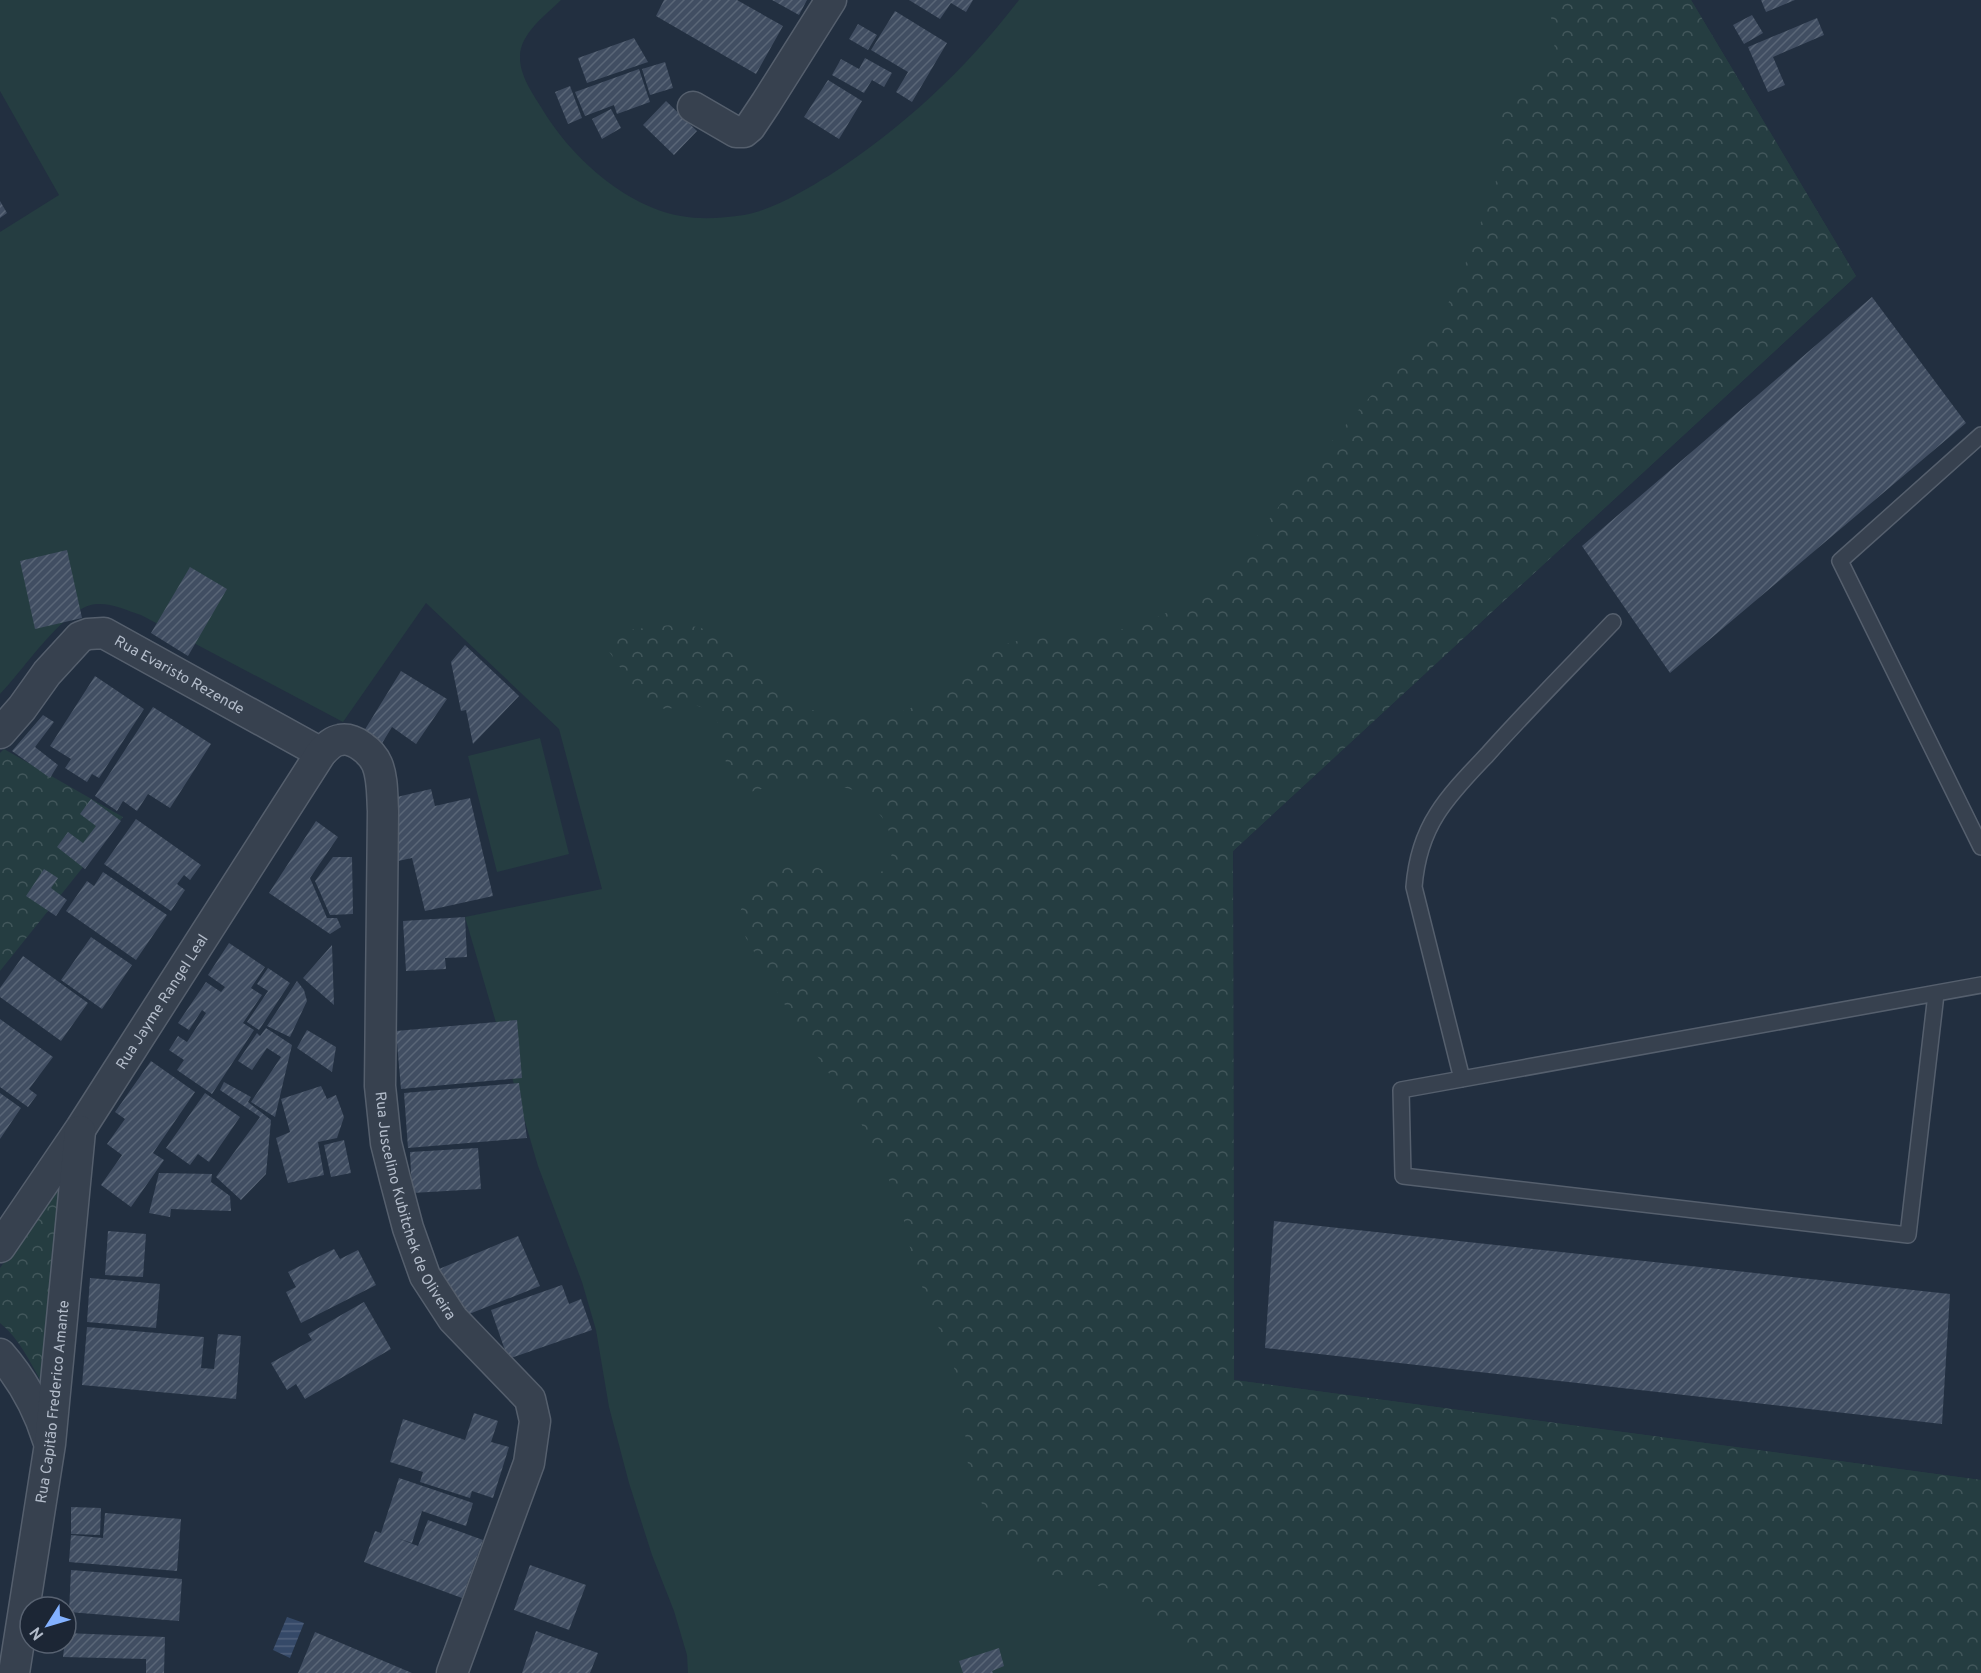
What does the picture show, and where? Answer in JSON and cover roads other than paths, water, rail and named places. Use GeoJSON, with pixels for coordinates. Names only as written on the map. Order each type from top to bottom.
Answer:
{"type":"FeatureCollection","features":[{"type":"Feature","properties":{"kind":"street"},"geometry":{"type":"LineString","coordinates":[[693,107],[736,132],[744,132],[766,103],[831,0]]}},
{"type":"Feature","properties":{"kind":"street","name":"Rua Evaristo Rezende"},"geometry":{"type":"LineString","coordinates":[[0,733],[22,708],[47,673],[80,637],[104,633],[321,753]]}},
{"type":"Feature","properties":{"kind":"street","name":"Rua Juscelino Kubitchek de Oliveira"},"geometry":{"type":"LineString","coordinates":[[321,753],[340,739],[359,745],[369,752],[377,763],[381,784],[383,811],[380,1086],[386,1143],[408,1228],[425,1276],[453,1319],[531,1399],[535,1421],[529,1463],[452,1673]]}},
{"type":"Feature","properties":{"kind":"street","name":"Rua Jayme Rangel Leal"},"geometry":{"type":"LineString","coordinates":[[0,1247],[81,1128],[321,753]]}},
{"type":"Feature","properties":{"kind":"street","name":"Rua Capitão Frederico Amante"},"geometry":{"type":"LineString","coordinates":[[14,1673],[50,1444],[81,1128]]}},
{"type":"Feature","properties":{"kind":"street"},"geometry":{"type":"LineString","coordinates":[[0,1354],[21,1381],[41,1418],[50,1444]]}},
{"type":"Feature","properties":{"kind":"lane"},"geometry":{"type":"LineString","coordinates":[[1981,435],[1840,561],[1981,847]]}},
{"type":"Feature","properties":{"kind":"lane"},"geometry":{"type":"LineString","coordinates":[[1462,1079],[1414,887],[1419,855],[1438,813],[1460,784],[1613,622]]}},
{"type":"Feature","properties":{"kind":"lane"},"geometry":{"type":"LineString","coordinates":[[1936,994],[1908,1235],[1403,1176],[1401,1090],[1981,985]]}},
{"type":"Feature","properties":{"kind":"water"},"geometry":{"type":"Polygon","coordinates":[[[287,1617],[304,1623],[290,1658],[273,1650],[287,1617]]]}}]}
